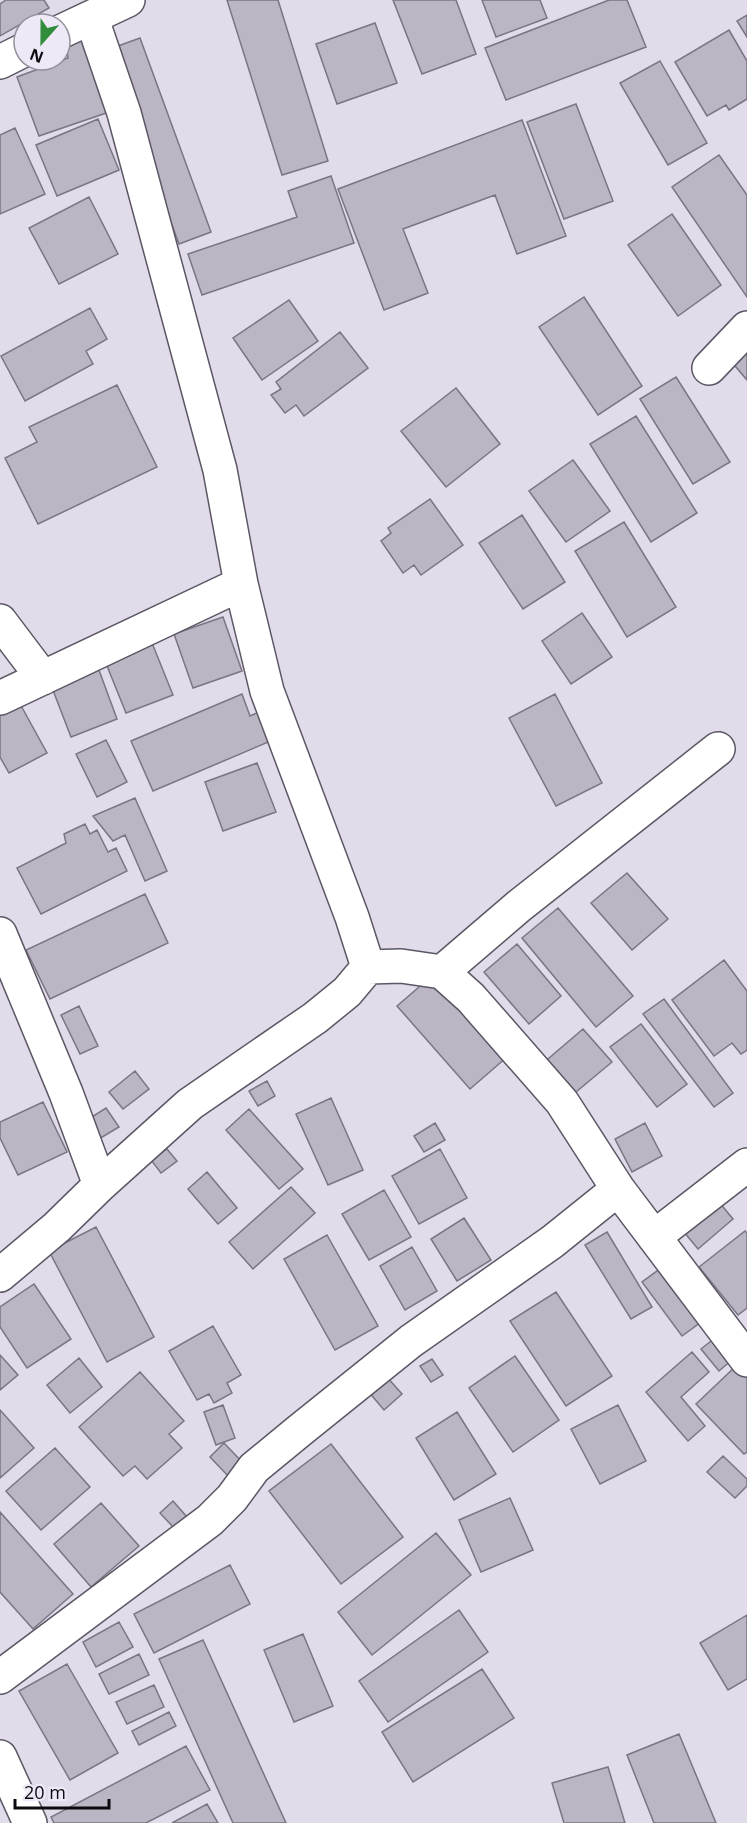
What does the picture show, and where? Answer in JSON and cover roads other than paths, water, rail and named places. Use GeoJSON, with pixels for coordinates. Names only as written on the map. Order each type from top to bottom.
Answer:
{"type":"FeatureCollection","features":[{"type":"Feature","properties":{"kind":"street"},"geometry":{"type":"LineString","coordinates":[[72,26],[128,0]]}},
{"type":"Feature","properties":{"kind":"street"},"geometry":{"type":"LineString","coordinates":[[94,16],[96,31],[124,113],[220,470],[241,584],[267,691],[352,917],[368,967]]}},
{"type":"Feature","properties":{"kind":"street"},"geometry":{"type":"LineString","coordinates":[[709,368],[747,328]]}},
{"type":"Feature","properties":{"kind":"street"},"geometry":{"type":"LineString","coordinates":[[0,698],[241,584]]}},
{"type":"Feature","properties":{"kind":"street"},"geometry":{"type":"LineString","coordinates":[[0,621],[43,678]]}},
{"type":"Feature","properties":{"kind":"street"},"geometry":{"type":"LineString","coordinates":[[442,972],[519,906],[718,749]]}},
{"type":"Feature","properties":{"kind":"street"},"geometry":{"type":"LineString","coordinates":[[0,934],[66,1093],[100,1185]]}},
{"type":"Feature","properties":{"kind":"street"},"geometry":{"type":"LineString","coordinates":[[0,1275],[57,1227],[190,1104],[315,1018],[346,992],[368,967],[401,966],[442,972],[471,998],[562,1102],[618,1189],[747,1360]]}},
{"type":"Feature","properties":{"kind":"street"},"geometry":{"type":"LineString","coordinates":[[654,1237],[747,1165]]}},
{"type":"Feature","properties":{"kind":"street"},"geometry":{"type":"LineString","coordinates":[[0,1677],[210,1520],[232,1498],[254,1468],[411,1341],[552,1242],[618,1189]]}},
{"type":"Feature","properties":{"kind":"street"},"geometry":{"type":"LineString","coordinates":[[0,1757],[30,1823]]}}]}
